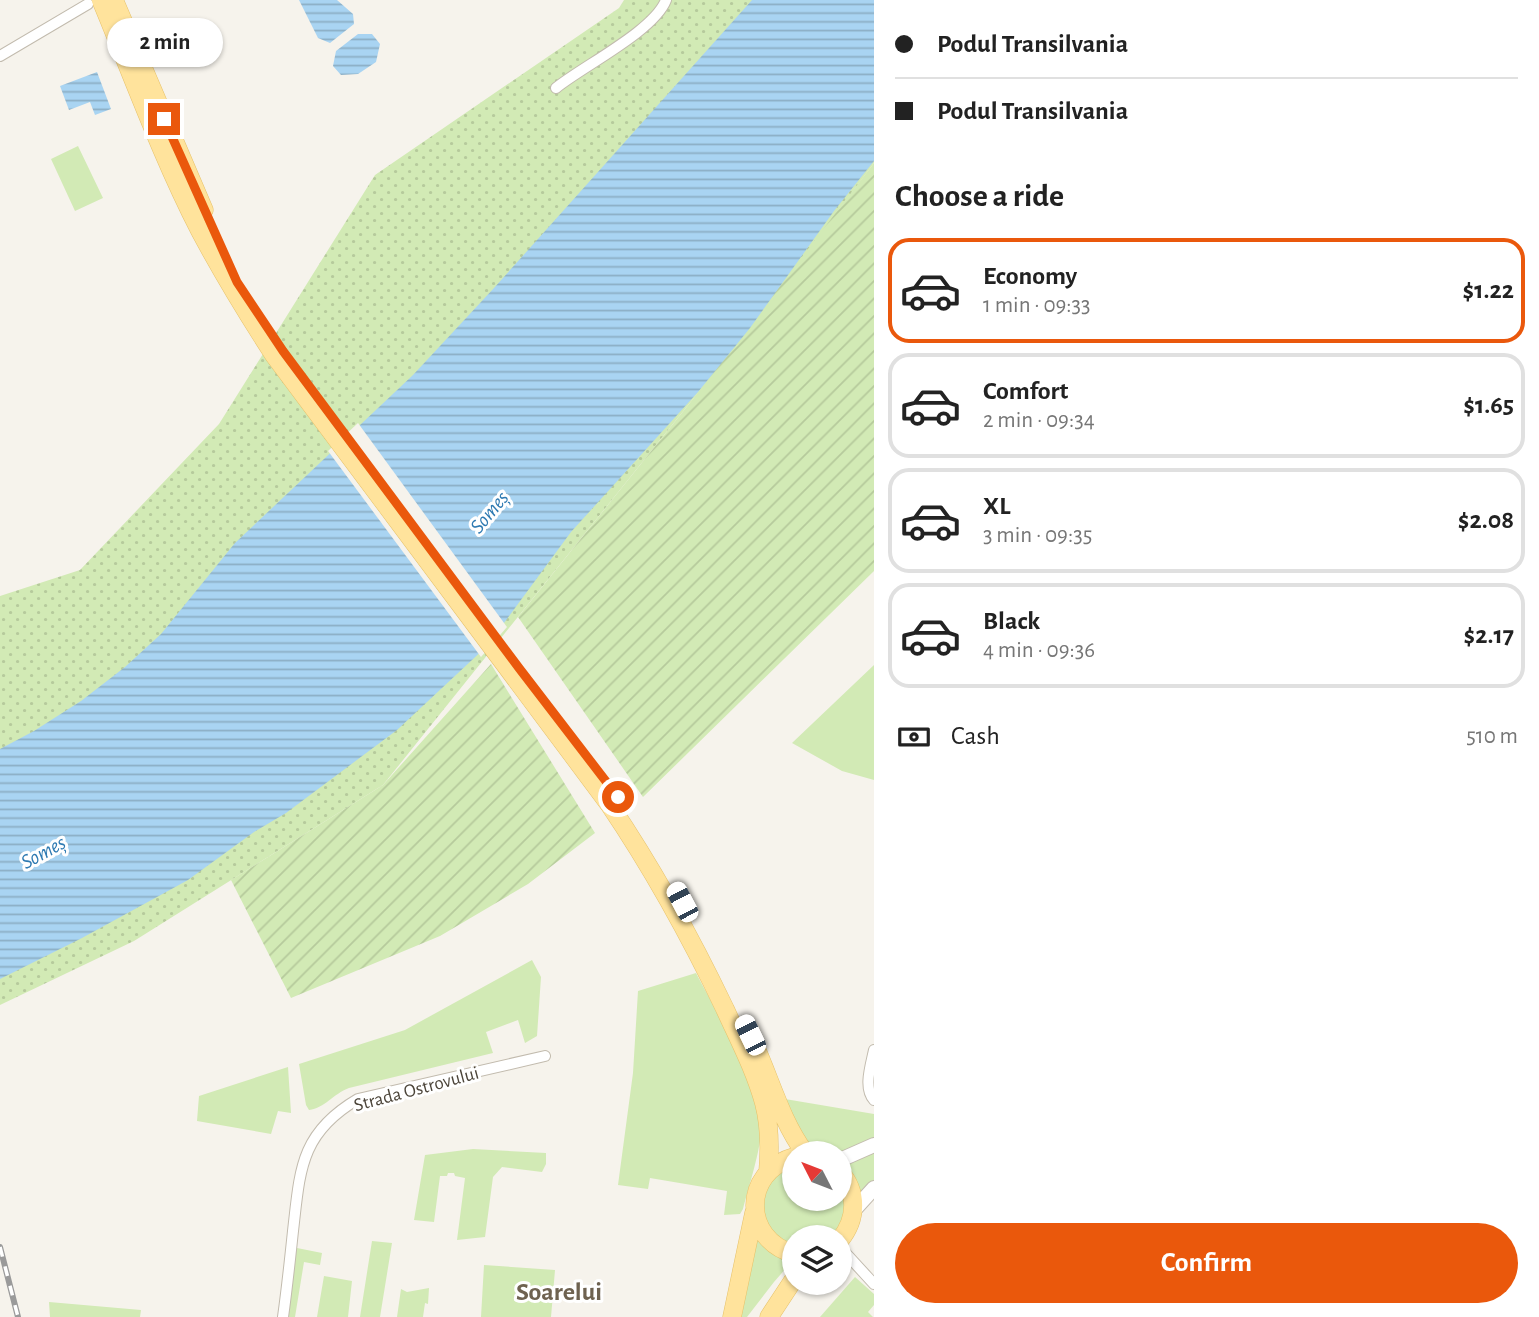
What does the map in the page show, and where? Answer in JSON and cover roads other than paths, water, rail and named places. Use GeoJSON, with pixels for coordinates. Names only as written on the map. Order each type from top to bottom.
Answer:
{"type":"FeatureCollection","features":[{"type":"Feature","properties":{"kind":"main road"},"geometry":{"type":"LineString","coordinates":[[114,0],[158,122]]}},
{"type":"Feature","properties":{"kind":"main road"},"geometry":{"type":"LineString","coordinates":[[94,2],[158,122],[237,282],[283,351],[618,797],[656,853],[715,977],[749,1060],[764,1103],[770,1146],[768,1172]]}},
{"type":"Feature","properties":{"kind":"main road"},"geometry":{"type":"LineString","coordinates":[[715,977],[760,1055],[787,1127],[796,1141]]}},
{"type":"Feature","properties":{"kind":"main road"},"geometry":{"type":"LineString","coordinates":[[732,1317],[758,1190],[768,1172],[782,1162]]}},
{"type":"Feature","properties":{"kind":"main road"},"geometry":{"type":"LineString","coordinates":[[850,1225],[854,1210],[852,1198]]}},
{"type":"Feature","properties":{"kind":"main road"},"geometry":{"type":"LineString","coordinates":[[755,1210],[765,1235],[782,1250]]}},
{"type":"Feature","properties":{"kind":"main road"},"geometry":{"type":"LineString","coordinates":[[769,1317],[783,1295]]}},
{"type":"Feature","properties":{"kind":"street"},"geometry":{"type":"LineString","coordinates":[[556,88],[575,72],[645,27],[666,0]]}},
{"type":"Feature","properties":{"kind":"street"},"geometry":{"type":"LineString","coordinates":[[0,56],[94,2]]}},
{"type":"Feature","properties":{"kind":"street"},"geometry":{"type":"LineString","coordinates":[[874,1050],[869,1083],[869,1092],[874,1100]]}},
{"type":"Feature","properties":{"kind":"street","name":"Strada Ostrovului"},"geometry":{"type":"LineString","coordinates":[[284,1317],[298,1180],[307,1150],[321,1128],[336,1112],[358,1099],[545,1056]]}},
{"type":"Feature","properties":{"kind":"street"},"geometry":{"type":"LineString","coordinates":[[852,1155],[874,1145]]}},
{"type":"Feature","properties":{"kind":"street"},"geometry":{"type":"LineString","coordinates":[[854,1210],[874,1188]]}},
{"type":"Feature","properties":{"kind":"street"},"geometry":{"type":"LineString","coordinates":[[852,1260],[874,1284]]}},
{"type":"Feature","properties":{"kind":"water"},"geometry":{"type":"Polygon","coordinates":[[[299,0],[337,0],[353,14],[354,24],[330,43],[318,38],[299,0]]]}},
{"type":"Feature","properties":{"kind":"water","name":"Someș"},"geometry":{"type":"Polygon","coordinates":[[[752,0],[874,0],[874,161],[834,211],[750,328],[698,392],[571,532],[487,646],[397,730],[286,813],[254,832],[188,880],[0,979],[0,749],[81,701],[125,667],[161,634],[235,543],[413,375],[752,0]]]}},
{"type":"Feature","properties":{"kind":"water"},"geometry":{"type":"Polygon","coordinates":[[[358,34],[372,34],[380,44],[376,62],[358,74],[341,75],[333,66],[336,51],[358,34]]]}},
{"type":"Feature","properties":{"kind":"water"},"geometry":{"type":"Polygon","coordinates":[[[97,72],[111,109],[95,115],[90,102],[69,110],[60,86],[97,72]]]}},
{"type":"Feature","properties":{"kind":"railway"},"geometry":{"type":"LineString","coordinates":[[0,1247],[18,1317]]}},
{"type":"Feature","properties":{"kind":"district","name":"Soarelui"},"geometry":{"type":"Point","coordinates":[559,1291]}}]}
